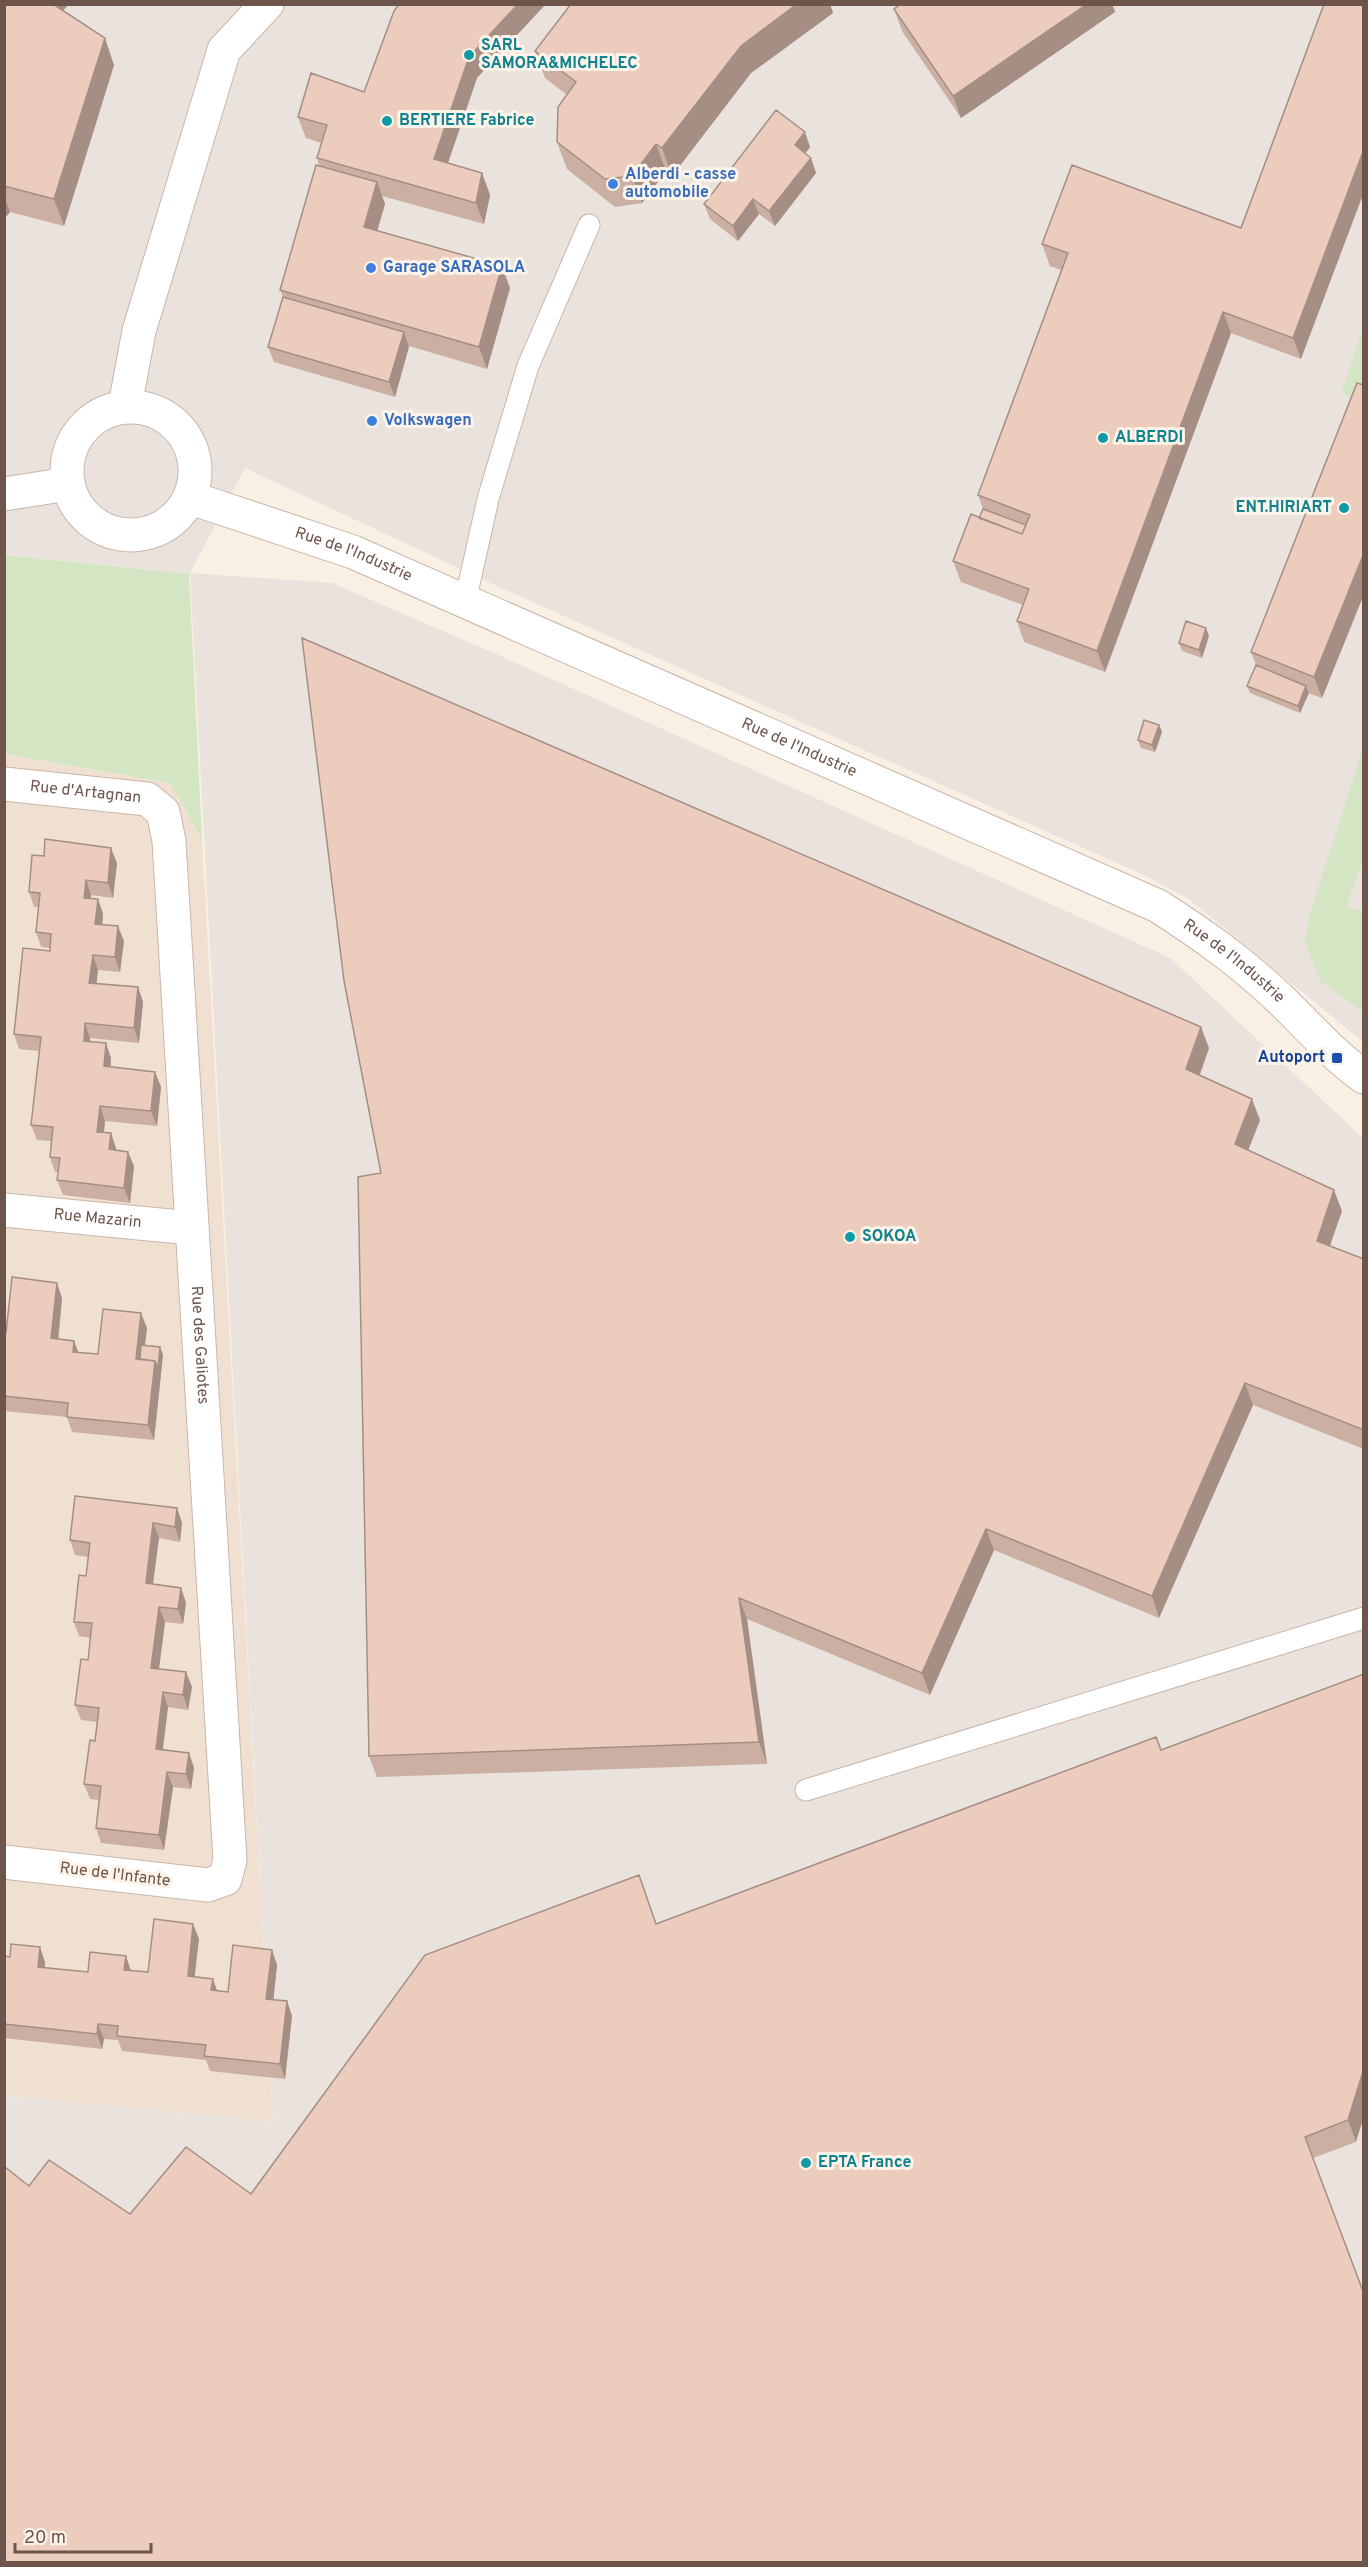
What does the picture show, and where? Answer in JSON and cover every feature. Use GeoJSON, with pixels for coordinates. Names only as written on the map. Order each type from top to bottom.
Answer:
{"type":"FeatureCollection","features":[{"type":"Feature","properties":{"kind":"street"},"geometry":{"type":"LineString","coordinates":[[125,406],[139,331],[224,50],[267,4]]}},
{"type":"Feature","properties":{"kind":"street"},"geometry":{"type":"LineString","coordinates":[[125,406],[147,408],[168,417],[184,433],[194,453],[196,476],[191,498],[180,514],[164,527],[145,535],[125,536],[105,530],[88,519],[75,503],[68,484],[67,464],[72,444],[85,425],[103,412],[125,406]]}},
{"type":"Feature","properties":{"kind":"street"},"geometry":{"type":"LineString","coordinates":[[4,494],[68,484]]}},
{"type":"Feature","properties":{"kind":"street","name":"Rue de l'Industrie"},"geometry":{"type":"LineString","coordinates":[[191,498],[353,552],[1158,906],[1218,945],[1279,998],[1337,1058],[1364,1077]]}},
{"type":"Feature","properties":{"kind":"street","name":"Rue d'Artagnan"},"geometry":{"type":"LineString","coordinates":[[4,784],[147,799],[163,812]]}},
{"type":"Feature","properties":{"kind":"street","name":"Rue des Galiotes"},"geometry":{"type":"LineString","coordinates":[[163,812],[169,840],[230,1860],[225,1879]]}},
{"type":"Feature","properties":{"kind":"street","name":"Rue Mazarin"},"geometry":{"type":"LineString","coordinates":[[4,1210],[191,1228]]}},
{"type":"Feature","properties":{"kind":"street","name":"Rue de l'Infante"},"geometry":{"type":"LineString","coordinates":[[4,1862],[207,1886],[225,1879]]}},
{"type":"Feature","properties":{"kind":"lane"},"geometry":{"type":"LineString","coordinates":[[465,602],[488,500],[528,366],[589,225]]}},
{"type":"Feature","properties":{"kind":"lane"},"geometry":{"type":"LineString","coordinates":[[806,1790],[1364,1618]]}},
{"type":"Feature","properties":{"kind":"shaded area"},"geometry":{"type":"Polygon","coordinates":[[[5,5],[1363,5],[1363,1042],[1190,900],[1144,875],[501,588],[245,468],[190,573],[332,583],[496,654],[1170,958],[1363,1138],[1363,2562],[5,2562],[4,2096],[273,2121],[190,574],[5,555],[5,5]]]}},
{"type":"Feature","properties":{"kind":"shaded area"},"geometry":{"type":"Polygon","coordinates":[[[4,754],[170,783],[202,839],[273,2121],[5,2096],[4,754]]]}},
{"type":"Feature","properties":{"kind":"green space"},"geometry":{"type":"Polygon","coordinates":[[[1363,328],[1363,402],[1341,393],[1363,328]]]}},
{"type":"Feature","properties":{"kind":"green space"},"geometry":{"type":"Polygon","coordinates":[[[4,555],[189,574],[202,839],[170,783],[5,754],[4,555]]]}},
{"type":"Feature","properties":{"kind":"green space"},"geometry":{"type":"Polygon","coordinates":[[[1363,749],[1363,859],[1346,906],[1363,912],[1363,1011],[1320,981],[1305,942],[1310,913],[1363,749]]]}},
{"type":"Feature","properties":{"kind":"building"},"geometry":{"type":"Polygon","coordinates":[[[4,4],[53,4],[105,38],[54,199],[4,186],[4,4]]]}},
{"type":"Feature","properties":{"kind":"building","name":"BERTIERE Fabrice"},"geometry":{"type":"Polygon","coordinates":[[[399,4],[518,4],[469,57],[434,159],[482,173],[476,203],[317,158],[327,125],[298,117],[311,73],[364,92],[394,11],[399,4]]]}},
{"type":"Feature","properties":{"kind":"building"},"geometry":{"type":"Polygon","coordinates":[[[571,4],[797,4],[741,46],[662,148],[656,144],[632,176],[605,179],[557,142],[558,107],[576,82],[535,51],[571,4]]]}},
{"type":"Feature","properties":{"kind":"building"},"geometry":{"type":"Polygon","coordinates":[[[901,4],[1087,4],[953,96],[894,9],[901,4]]]}},
{"type":"Feature","properties":{"kind":"building","name":"ALBERDI"},"geometry":{"type":"Polygon","coordinates":[[[1324,4],[1364,4],[1364,149],[1293,338],[1223,312],[1097,651],[1017,621],[1029,589],[953,561],[971,514],[1022,534],[1030,515],[978,495],[1068,253],[1042,244],[1072,165],[1241,228],[1324,4]]]}},
{"type":"Feature","properties":{"kind":"building"},"geometry":{"type":"Polygon","coordinates":[[[776,110],[805,132],[795,145],[811,158],[769,211],[753,199],[733,226],[704,204],[776,110]]]}},
{"type":"Feature","properties":{"kind":"building","name":"Garage SARASOLA"},"geometry":{"type":"Polygon","coordinates":[[[316,165],[377,182],[364,227],[502,266],[479,347],[280,290],[316,165]]]}},
{"type":"Feature","properties":{"kind":"building"},"geometry":{"type":"Polygon","coordinates":[[[283,297],[404,332],[389,382],[268,347],[283,297]]]}},
{"type":"Feature","properties":{"kind":"building","name":"ENT.HIRIART"},"geometry":{"type":"Polygon","coordinates":[[[1357,383],[1364,385],[1364,553],[1314,677],[1251,652],[1357,383]]]}},
{"type":"Feature","properties":{"kind":"building"},"geometry":{"type":"Polygon","coordinates":[[[983,509],[1026,525],[1022,534],[979,518],[983,509]]]}},
{"type":"Feature","properties":{"kind":"building"},"geometry":{"type":"Polygon","coordinates":[[[1186,621],[1206,628],[1199,650],[1179,643],[1186,621]]]}},
{"type":"Feature","properties":{"kind":"building","name":"SOKOA"},"geometry":{"type":"Polygon","coordinates":[[[302,638],[1201,1027],[1186,1069],[1252,1099],[1235,1144],[1334,1190],[1317,1241],[1364,1259],[1364,1430],[1245,1383],[1152,1596],[986,1529],[922,1673],[739,1598],[759,1742],[369,1756],[358,1177],[381,1173],[344,981],[302,638]]]}},
{"type":"Feature","properties":{"kind":"building"},"geometry":{"type":"Polygon","coordinates":[[[1256,665],[1306,686],[1298,706],[1247,686],[1256,665]]]}},
{"type":"Feature","properties":{"kind":"building"},"geometry":{"type":"Polygon","coordinates":[[[1144,720],[1159,725],[1152,745],[1138,740],[1144,720]]]}},
{"type":"Feature","properties":{"kind":"building"},"geometry":{"type":"Polygon","coordinates":[[[45,839],[111,848],[108,883],[86,880],[84,898],[98,899],[95,924],[118,926],[115,957],[93,955],[89,983],[138,987],[134,1028],[85,1023],[84,1041],[106,1043],[104,1066],[155,1072],[151,1111],[100,1106],[97,1132],[111,1133],[109,1149],[128,1152],[124,1188],[57,1180],[60,1158],[50,1157],[53,1127],[31,1125],[41,1037],[14,1034],[23,948],[50,951],[51,934],[36,932],[40,893],[29,892],[32,855],[44,856],[45,839]]]}},
{"type":"Feature","properties":{"kind":"building"},"geometry":{"type":"Polygon","coordinates":[[[12,1277],[57,1283],[51,1338],[74,1341],[73,1352],[98,1354],[103,1309],[141,1313],[136,1359],[155,1361],[148,1425],[67,1417],[68,1403],[4,1396],[4,1333],[6,1333],[12,1277]]]}},
{"type":"Feature","properties":{"kind":"building"},"geometry":{"type":"Polygon","coordinates":[[[141,1345],[160,1347],[158,1368],[155,1361],[140,1359],[141,1345]]]}},
{"type":"Feature","properties":{"kind":"building"},"geometry":{"type":"Polygon","coordinates":[[[75,1496],[177,1508],[175,1527],[153,1523],[146,1583],[181,1588],[178,1609],[159,1607],[151,1668],[186,1672],[183,1695],[163,1692],[156,1749],[189,1753],[186,1774],[167,1772],[159,1835],[96,1828],[101,1786],[84,1784],[90,1740],[95,1741],[99,1708],[75,1705],[81,1659],[88,1660],[92,1623],[74,1622],[79,1575],[86,1576],[90,1543],[70,1540],[75,1496]]]}},
{"type":"Feature","properties":{"kind":"building","name":"EPTA France"},"geometry":{"type":"Polygon","coordinates":[[[1364,1674],[1364,2068],[1348,2120],[1305,2137],[1364,2294],[1364,2562],[4,2562],[5,2167],[29,2186],[49,2160],[130,2214],[186,2147],[251,2194],[425,1955],[639,1875],[656,1924],[1156,1737],[1161,1750],[1364,1674]]]}},
{"type":"Feature","properties":{"kind":"building"},"geometry":{"type":"Polygon","coordinates":[[[154,1919],[193,1924],[188,1976],[213,1979],[211,1990],[228,1992],[233,1945],[272,1950],[266,1999],[287,2001],[280,2064],[204,2056],[206,2045],[117,2036],[118,2026],[98,2024],[97,2034],[4,2024],[4,1956],[10,1957],[11,1944],[40,1947],[38,1967],[88,1972],[90,1952],[126,1956],[124,1970],[148,1972],[154,1919]]]}},
{"type":"Feature","properties":{"kind":"place","name":"SARL SAMORA&MICHELEC"},"geometry":{"type":"Point","coordinates":[469,55]}},
{"type":"Feature","properties":{"kind":"place","name":"BERTIERE Fabrice"},"geometry":{"type":"Point","coordinates":[387,121]}},
{"type":"Feature","properties":{"kind":"place","name":"Alberdi - casse automobile"},"geometry":{"type":"Point","coordinates":[613,184]}},
{"type":"Feature","properties":{"kind":"place","name":"Garage SARASOLA"},"geometry":{"type":"Point","coordinates":[371,268]}},
{"type":"Feature","properties":{"kind":"place","name":"Volkswagen"},"geometry":{"type":"Point","coordinates":[372,421]}},
{"type":"Feature","properties":{"kind":"place","name":"ALBERDI"},"geometry":{"type":"Point","coordinates":[1103,438]}},
{"type":"Feature","properties":{"kind":"place","name":"ENT.HIRIART"},"geometry":{"type":"Point","coordinates":[1344,508]}},
{"type":"Feature","properties":{"kind":"place","name":"Autoport"},"geometry":{"type":"Point","coordinates":[1337,1058]}},
{"type":"Feature","properties":{"kind":"place","name":"SOKOA"},"geometry":{"type":"Point","coordinates":[850,1237]}},
{"type":"Feature","properties":{"kind":"place","name":"EPTA France"},"geometry":{"type":"Point","coordinates":[806,2163]}}]}
